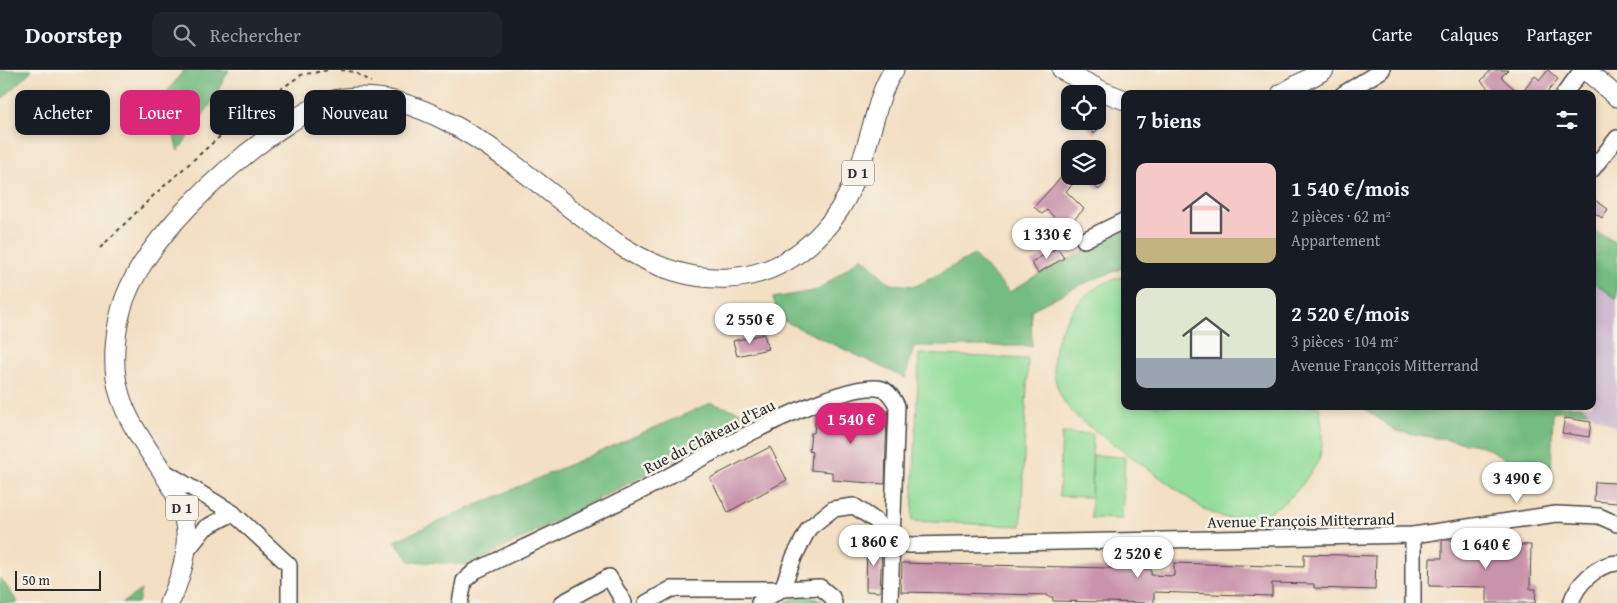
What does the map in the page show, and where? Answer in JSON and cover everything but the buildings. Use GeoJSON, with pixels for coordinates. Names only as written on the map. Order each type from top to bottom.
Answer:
{"type":"FeatureCollection","features":[{"type":"Feature","properties":{"kind":"main road","name":"D 1"},"geometry":{"type":"LineString","coordinates":[[406,101],[416,104],[453,122],[473,134],[520,166],[600,231],[628,251],[665,268],[702,277],[730,278],[752,275],[772,269],[792,258],[808,246],[834,219],[851,189],[859,170],[885,86],[894,70]]}},
{"type":"Feature","properties":{"kind":"main road"},"geometry":{"type":"LineString","coordinates":[[1062,70],[1121,98]]}},
{"type":"Feature","properties":{"kind":"main road"},"geometry":{"type":"LineString","coordinates":[[1288,90],[1324,70]]}},
{"type":"Feature","properties":{"kind":"main road"},"geometry":{"type":"LineString","coordinates":[[1586,70],[1617,97]]}},
{"type":"Feature","properties":{"kind":"main road","name":"D 1"},"geometry":{"type":"LineString","coordinates":[[169,603],[176,591],[186,552],[186,530],[180,501],[129,418],[119,392],[115,351],[124,300],[135,277],[158,243],[217,178],[263,141],[304,113]]}},
{"type":"Feature","properties":{"kind":"street"},"geometry":{"type":"LineString","coordinates":[[1350,90],[1382,70]]}},
{"type":"Feature","properties":{"kind":"street"},"geometry":{"type":"LineString","coordinates":[[1567,90],[1582,70]]}},
{"type":"Feature","properties":{"kind":"street"},"geometry":{"type":"LineString","coordinates":[[1596,165],[1617,138]]}},
{"type":"Feature","properties":{"kind":"street"},"geometry":{"type":"LineString","coordinates":[[1084,240],[1121,222]]}},
{"type":"Feature","properties":{"kind":"street","name":"Rue du Château d'Eau"},"geometry":{"type":"LineString","coordinates":[[460,603],[464,581],[475,571],[643,490],[767,424],[840,396],[867,389],[883,389],[892,397],[897,406],[892,542]]}},
{"type":"Feature","properties":{"kind":"street"},"geometry":{"type":"LineString","coordinates":[[162,470],[233,512],[289,565],[290,603]]}},
{"type":"Feature","properties":{"kind":"street"},"geometry":{"type":"LineString","coordinates":[[759,603],[782,589],[794,557],[809,528],[833,509],[854,506],[876,521],[892,542],[890,603]]}},
{"type":"Feature","properties":{"kind":"street"},"geometry":{"type":"LineString","coordinates":[[186,552],[205,528],[233,512]]}},
{"type":"Feature","properties":{"kind":"street","name":"Avenue François Mitterrand"},"geometry":{"type":"LineString","coordinates":[[892,542],[909,545],[1412,536],[1556,514],[1599,516],[1617,524]]}},
{"type":"Feature","properties":{"kind":"street","name":"Avenue François Mitterrand"},"geometry":{"type":"LineString","coordinates":[[1412,536],[1413,603]]}},
{"type":"Feature","properties":{"kind":"street"},"geometry":{"type":"LineString","coordinates":[[1571,603],[1573,594],[1592,573],[1617,564]]}},
{"type":"Feature","properties":{"kind":"street"},"geometry":{"type":"LineString","coordinates":[[562,603],[609,577],[624,603]]}},
{"type":"Feature","properties":{"kind":"street"},"geometry":{"type":"LineString","coordinates":[[646,603],[671,589],[820,587],[832,597],[834,603]]}},
{"type":"Feature","properties":{"kind":"path"},"geometry":{"type":"LineString","coordinates":[[100,248],[154,195],[244,115],[301,75],[328,70]]}},
{"type":"Feature","properties":{"kind":"path"},"geometry":{"type":"LineString","coordinates":[[341,70],[354,72],[370,81],[378,90]]}},
{"type":"Feature","properties":{"kind":"shaded area"},"geometry":{"type":"Polygon","coordinates":[[[1596,284],[1617,299],[1617,428],[1586,410],[1596,410],[1596,284]]]}},
{"type":"Feature","properties":{"kind":"green space"},"geometry":{"type":"Polygon","coordinates":[[[0,70],[32,70],[0,101],[0,70]]]}},
{"type":"Feature","properties":{"kind":"green space"},"geometry":{"type":"Polygon","coordinates":[[[184,70],[229,70],[218,90],[210,90],[210,105],[200,119],[200,90],[168,90],[184,70]]]}},
{"type":"Feature","properties":{"kind":"green space"},"geometry":{"type":"Polygon","coordinates":[[[174,135],[189,135],[178,151],[174,135]]]}},
{"type":"Feature","properties":{"kind":"green space"},"geometry":{"type":"Polygon","coordinates":[[[1596,232],[1617,243],[1617,299],[1596,284],[1596,232]]]}},
{"type":"Feature","properties":{"kind":"green space"},"geometry":{"type":"Polygon","coordinates":[[[1121,233],[1121,269],[1078,286],[1031,310],[1032,346],[914,346],[905,378],[780,319],[773,298],[818,290],[862,257],[890,284],[916,286],[974,255],[1010,292],[1035,276],[1121,233]]]}},
{"type":"Feature","properties":{"kind":"green space"},"geometry":{"type":"Polygon","coordinates":[[[1121,277],[1121,410],[1320,410],[1322,437],[1319,459],[1299,488],[1281,505],[1259,515],[1235,519],[1220,516],[1202,508],[1087,425],[1065,403],[1054,374],[1054,353],[1059,333],[1082,299],[1096,288],[1121,277]]]}},
{"type":"Feature","properties":{"kind":"green space"},"geometry":{"type":"Polygon","coordinates":[[[919,354],[1028,359],[1021,526],[912,521],[919,354]]]}},
{"type":"Feature","properties":{"kind":"green space"},"geometry":{"type":"Polygon","coordinates":[[[711,403],[757,417],[471,565],[410,561],[394,541],[711,403]]]}},
{"type":"Feature","properties":{"kind":"green space"},"geometry":{"type":"Polygon","coordinates":[[[1367,410],[1586,410],[1588,412],[1553,411],[1551,484],[1483,446],[1396,431],[1367,410]]]}},
{"type":"Feature","properties":{"kind":"green space"},"geometry":{"type":"Polygon","coordinates":[[[1062,433],[1093,434],[1091,497],[1059,496],[1062,433]]]}},
{"type":"Feature","properties":{"kind":"green space"},"geometry":{"type":"Polygon","coordinates":[[[1093,455],[1125,457],[1122,519],[1091,518],[1093,455]]]}},
{"type":"Feature","properties":{"kind":"green space"},"geometry":{"type":"Polygon","coordinates":[[[0,577],[18,603],[0,603],[0,577]]]}},
{"type":"Feature","properties":{"kind":"green space"},"geometry":{"type":"Polygon","coordinates":[[[141,590],[138,603],[122,603],[141,590]]]}},
{"type":"Feature","properties":{"kind":"green space"},"geometry":{"type":"Polygon","coordinates":[[[802,594],[823,602],[824,603],[785,603],[802,594]]]}}]}
